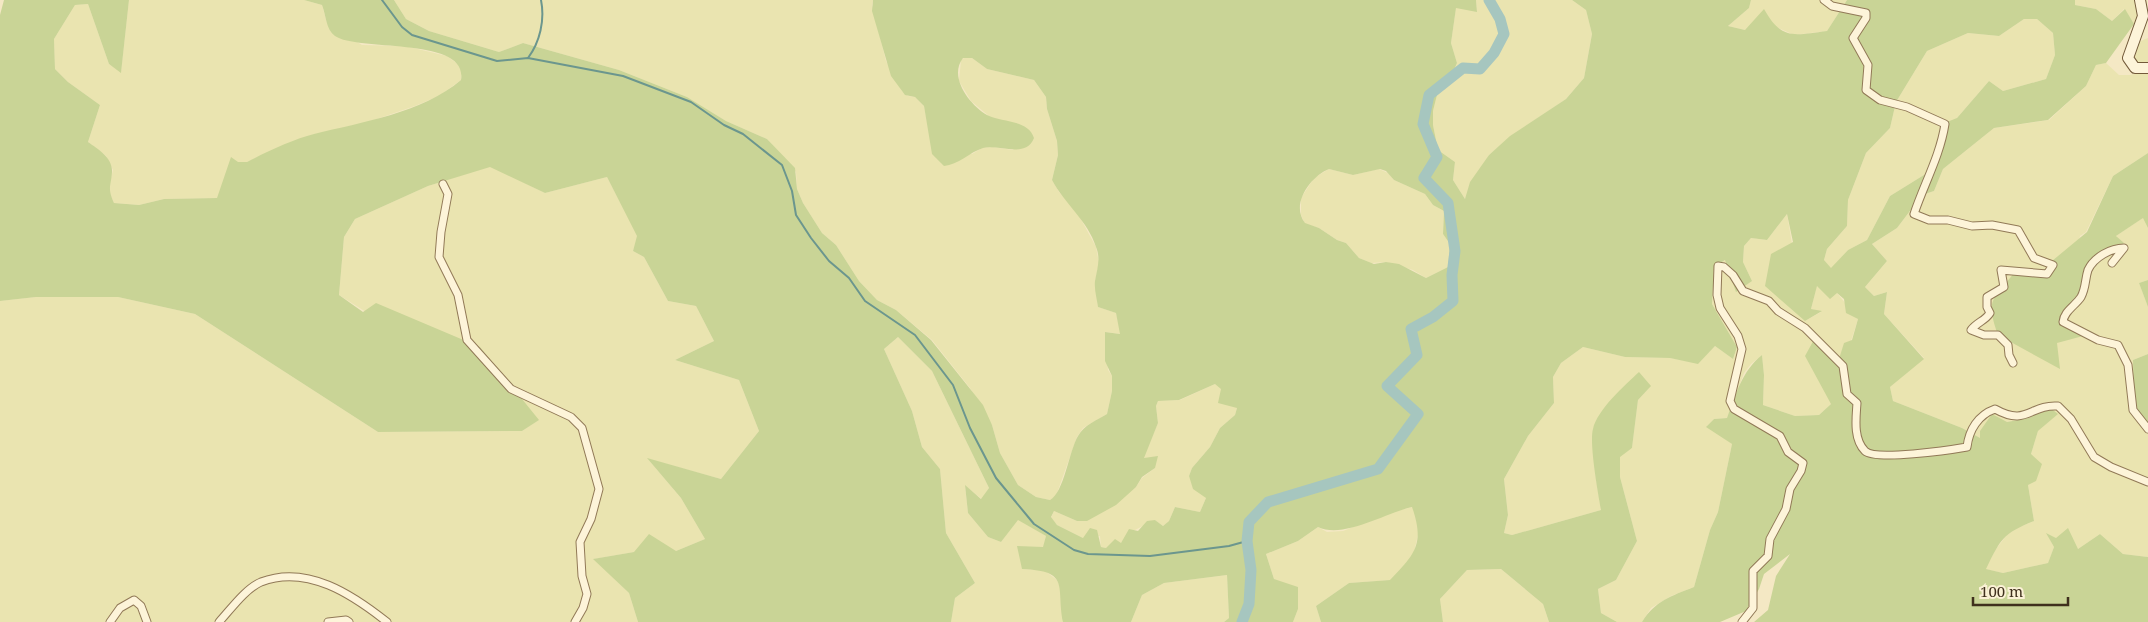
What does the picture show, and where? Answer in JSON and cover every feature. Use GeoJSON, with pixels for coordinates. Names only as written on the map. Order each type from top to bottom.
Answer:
{"type":"FeatureCollection","features":[{"type":"Feature","properties":{"kind":"main road"},"geometry":{"type":"LineString","coordinates":[[2140,0],[2143,16],[2128,58],[2135,68],[2148,68]]}},
{"type":"Feature","properties":{"kind":"street"},"geometry":{"type":"LineString","coordinates":[[1824,0],[1832,6],[1866,13],[1866,18],[1853,38],[1868,65],[1866,90],[1880,100],[1907,107],[1944,124],[1932,170],[1924,185],[1914,214],[1929,220],[1948,220],[1972,226],[1992,225],[2018,230],[2034,258],[2053,265],[2047,274],[2001,270],[2004,287],[1987,297],[1987,307],[1990,313],[1987,318],[1975,324],[1971,330],[1984,335],[1998,335],[2008,345],[2009,355],[2013,362]]}},
{"type":"Feature","properties":{"kind":"street"},"geometry":{"type":"LineString","coordinates":[[443,184],[448,194],[442,224],[439,257],[458,295],[466,340],[511,389],[524,397],[549,405],[578,422],[582,428],[598,478],[599,489],[593,513],[580,542],[582,576],[587,594],[583,608],[575,622]]}},
{"type":"Feature","properties":{"kind":"street"},"geometry":{"type":"LineString","coordinates":[[2112,263],[2124,248],[2117,248],[2104,254],[2092,264],[2080,299],[2064,316],[2063,322],[2098,340],[2118,345],[2128,364],[2133,410],[2148,429]]}},
{"type":"Feature","properties":{"kind":"street"},"geometry":{"type":"LineString","coordinates":[[1742,622],[1753,608],[1753,571],[1768,556],[1770,538],[1786,509],[1790,489],[1801,471],[1803,463],[1788,452],[1780,436],[1734,409],[1730,401],[1742,349],[1738,336],[1720,308],[1717,295],[1718,266],[1724,267],[1733,275],[1743,291],[1769,301],[1778,311],[1805,328],[1843,366],[1847,394],[1857,403],[1858,440],[1865,451],[1872,455],[1888,456],[1967,447],[1977,421],[1988,412],[1995,409],[2012,418],[2024,416],[2046,405],[2058,406],[2070,419],[2094,457],[2111,467],[2148,482]]}},
{"type":"Feature","properties":{"kind":"street"},"geometry":{"type":"LineString","coordinates":[[219,622],[248,591],[261,582],[295,576],[336,588],[364,604],[387,622]]}},
{"type":"Feature","properties":{"kind":"street"},"geometry":{"type":"LineString","coordinates":[[110,622],[120,608],[134,600],[141,606],[147,622]]}},
{"type":"Feature","properties":{"kind":"street"},"geometry":{"type":"LineString","coordinates":[[328,622],[346,620],[348,622]]}},
{"type":"Feature","properties":{"kind":"shaded area"},"geometry":{"type":"Polygon","coordinates":[[[129,0],[304,0],[322,5],[327,23],[362,45],[405,46],[447,56],[459,65],[462,73],[461,80],[439,96],[415,106],[368,122],[312,135],[247,162],[238,162],[217,198],[164,199],[139,205],[114,203],[108,190],[113,170],[106,156],[88,142],[100,105],[68,82],[55,69],[54,39],[75,5],[88,4],[109,64],[121,72],[129,0]]]}},
{"type":"Feature","properties":{"kind":"shaded area"},"geometry":{"type":"Polygon","coordinates":[[[394,0],[873,0],[872,5],[886,61],[902,91],[908,96],[915,97],[924,106],[931,143],[972,154],[982,148],[992,147],[1013,150],[1025,127],[990,117],[971,101],[959,81],[961,60],[965,57],[972,58],[987,69],[1034,80],[1046,97],[1047,109],[1057,141],[1058,155],[1052,180],[1059,192],[1077,212],[1096,247],[1099,263],[1095,282],[1098,307],[1116,313],[1121,334],[1105,332],[1108,370],[1112,376],[1112,391],[1107,414],[1083,428],[1077,437],[1056,496],[1050,500],[1036,497],[1018,485],[1000,453],[992,425],[970,388],[932,340],[896,310],[877,300],[859,281],[836,245],[822,233],[803,203],[797,189],[796,172],[767,139],[726,121],[687,97],[619,70],[523,43],[499,52],[429,31],[406,19],[394,0]]]}},
{"type":"Feature","properties":{"kind":"shaded area"},"geometry":{"type":"Polygon","coordinates":[[[1476,0],[1572,0],[1586,10],[1592,34],[1584,78],[1566,99],[1511,136],[1489,155],[1465,199],[1453,180],[1455,162],[1438,150],[1433,125],[1433,111],[1437,95],[1446,88],[1457,63],[1451,43],[1456,7],[1477,11],[1476,0]]]}},
{"type":"Feature","properties":{"kind":"shaded area"},"geometry":{"type":"Polygon","coordinates":[[[1751,0],[1847,0],[1827,31],[1794,35],[1774,26],[1745,30],[1728,26],[1749,8],[1751,0]]]}},
{"type":"Feature","properties":{"kind":"shaded area"},"geometry":{"type":"Polygon","coordinates":[[[2075,0],[2137,0],[2138,19],[2134,24],[2124,9],[2112,21],[2096,9],[2075,5],[2075,0]]]}},
{"type":"Feature","properties":{"kind":"shaded area"},"geometry":{"type":"Polygon","coordinates":[[[2024,19],[2037,19],[2053,33],[2055,55],[2046,79],[2003,91],[1989,81],[1957,118],[1932,170],[1890,196],[1867,240],[1848,250],[1831,269],[1824,260],[1827,249],[1847,226],[1848,200],[1866,153],[1890,128],[1896,102],[1927,51],[1968,33],[1999,36],[2024,19]]]}},
{"type":"Feature","properties":{"kind":"shaded area"},"geometry":{"type":"Polygon","coordinates":[[[2148,38],[2148,62],[2146,66],[2127,64],[2122,57],[2129,46],[2148,38]]]}},
{"type":"Feature","properties":{"kind":"shaded area"},"geometry":{"type":"Polygon","coordinates":[[[2106,63],[2119,75],[2130,75],[2148,71],[2148,153],[2113,176],[2086,232],[2080,236],[2057,343],[2092,264],[2123,244],[2116,236],[2144,217],[2148,228],[2148,280],[2139,283],[2148,307],[2148,354],[2133,360],[2148,424],[2148,557],[2123,554],[2100,534],[2078,549],[2047,534],[2054,547],[2048,563],[2003,573],[1985,569],[1996,549],[2010,531],[2034,521],[2028,485],[2031,454],[2038,431],[2057,414],[2049,407],[2029,418],[2007,422],[1981,439],[1962,428],[1893,401],[1890,387],[1924,358],[1884,314],[1887,292],[1874,296],[1865,287],[1887,261],[1872,244],[1897,228],[1922,195],[1934,191],[1943,169],[1994,128],[2049,120],[2086,86],[2096,65],[2106,63]]]}},
{"type":"Feature","properties":{"kind":"shaded area"},"geometry":{"type":"Polygon","coordinates":[[[490,166],[545,193],[607,177],[638,236],[633,251],[644,257],[668,301],[696,306],[714,341],[675,360],[739,380],[759,431],[721,479],[648,459],[681,498],[705,539],[676,551],[634,552],[594,559],[629,593],[638,622],[0,622],[0,301],[36,297],[118,297],[195,314],[378,432],[522,431],[538,420],[339,295],[344,237],[355,219],[428,186],[490,166]]]}},
{"type":"Feature","properties":{"kind":"shaded area"},"geometry":{"type":"Polygon","coordinates":[[[1329,169],[1353,175],[1379,169],[1388,173],[1394,180],[1425,194],[1433,205],[1444,211],[1443,234],[1450,244],[1448,267],[1426,278],[1413,270],[1386,262],[1371,263],[1359,258],[1346,243],[1337,240],[1319,228],[1305,224],[1301,215],[1301,198],[1314,178],[1329,169]]]}},
{"type":"Feature","properties":{"kind":"shaded area"},"geometry":{"type":"Polygon","coordinates":[[[1787,214],[1805,321],[1821,312],[1811,309],[1817,285],[1837,293],[1858,319],[1831,404],[1819,415],[1795,416],[1763,405],[1764,375],[1762,355],[1751,364],[1744,373],[1727,418],[1714,419],[1707,426],[1732,444],[1718,512],[1710,530],[1694,587],[1671,596],[1651,608],[1642,622],[1617,622],[1601,613],[1598,589],[1616,580],[1637,541],[1620,477],[1620,456],[1632,448],[1638,400],[1650,387],[1593,429],[1595,472],[1601,510],[1512,535],[1504,533],[1508,515],[1504,479],[1528,436],[1554,403],[1553,377],[1561,363],[1583,347],[1625,357],[1670,358],[1698,363],[1715,346],[1733,359],[1737,347],[1712,304],[1714,267],[1725,260],[1752,281],[1743,262],[1744,246],[1751,238],[1767,240],[1787,214]]]}},
{"type":"Feature","properties":{"kind":"shaded area"},"geometry":{"type":"Polygon","coordinates":[[[898,337],[932,371],[989,488],[982,499],[965,486],[968,513],[988,537],[1001,542],[1018,519],[1046,536],[1044,547],[1022,569],[1044,570],[1057,580],[1062,590],[1063,622],[951,622],[955,598],[975,583],[946,533],[940,469],[922,447],[912,411],[884,349],[898,337]]]}},
{"type":"Feature","properties":{"kind":"shaded area"},"geometry":{"type":"Polygon","coordinates":[[[1215,384],[1220,386],[1237,408],[1235,415],[1220,428],[1210,447],[1192,468],[1189,476],[1193,484],[1206,498],[1200,512],[1175,507],[1169,521],[1163,526],[1155,520],[1133,531],[1121,543],[1106,548],[1101,547],[1100,536],[1083,538],[1057,525],[1051,518],[1054,511],[1077,521],[1136,487],[1142,478],[1155,468],[1143,458],[1158,423],[1156,406],[1158,401],[1180,400],[1215,384]]]}},
{"type":"Feature","properties":{"kind":"shaded area"},"geometry":{"type":"Polygon","coordinates":[[[1413,507],[1419,530],[1413,557],[1391,580],[1349,583],[1316,606],[1321,622],[1293,622],[1298,609],[1274,579],[1266,554],[1298,541],[1318,527],[1327,532],[1343,531],[1394,511],[1413,507]]]}},
{"type":"Feature","properties":{"kind":"shaded area"},"geometry":{"type":"Polygon","coordinates":[[[1501,569],[1543,604],[1549,622],[1443,622],[1440,599],[1467,570],[1501,569]]]}},
{"type":"Feature","properties":{"kind":"shaded area"},"geometry":{"type":"Polygon","coordinates":[[[1227,575],[1229,618],[1224,622],[1131,622],[1142,595],[1164,583],[1227,575]]]}},
{"type":"Feature","properties":{"kind":"green space"},"geometry":{"type":"Polygon","coordinates":[[[4,0],[129,0],[121,73],[109,64],[88,4],[75,5],[54,39],[55,69],[68,82],[100,105],[88,142],[104,154],[110,162],[112,172],[110,190],[114,203],[139,205],[164,199],[217,198],[231,157],[238,162],[247,162],[306,136],[391,115],[428,101],[461,80],[459,66],[448,57],[431,51],[347,41],[335,36],[328,26],[322,5],[304,0],[394,0],[406,19],[429,31],[499,52],[523,43],[619,70],[687,97],[726,121],[767,139],[795,168],[797,189],[803,203],[822,233],[836,245],[859,281],[877,300],[896,310],[931,340],[983,405],[992,425],[1000,453],[1018,485],[1036,497],[1050,500],[1055,496],[1063,481],[1078,436],[1087,426],[1107,414],[1112,391],[1112,376],[1105,361],[1105,332],[1120,334],[1116,313],[1098,307],[1095,284],[1098,256],[1092,238],[1082,220],[1052,180],[1058,155],[1057,141],[1047,109],[1046,97],[1034,80],[987,69],[972,58],[963,58],[959,65],[958,74],[963,90],[974,105],[993,118],[1020,124],[1031,132],[1034,138],[1025,148],[983,148],[944,166],[932,154],[924,106],[915,97],[905,95],[891,76],[872,11],[873,0],[1476,0],[1477,12],[1456,8],[1451,43],[1457,63],[1446,88],[1437,95],[1433,111],[1433,125],[1438,150],[1455,162],[1453,180],[1465,199],[1470,182],[1489,155],[1510,136],[1566,99],[1584,78],[1592,34],[1586,10],[1572,0],[1751,0],[1749,8],[1728,26],[1745,30],[1764,9],[1777,26],[1790,34],[1827,31],[1847,0],[2075,0],[2075,5],[2096,9],[2112,21],[2125,9],[2134,24],[2106,63],[2096,65],[2086,86],[2048,120],[1994,128],[1943,169],[1934,191],[1922,195],[1897,228],[1872,244],[1887,261],[1865,287],[1874,296],[1887,292],[1884,314],[1924,359],[1890,387],[1893,401],[1962,428],[1980,438],[1980,431],[1992,414],[2007,422],[2029,418],[2049,407],[2058,414],[2038,431],[2031,454],[2042,464],[2036,481],[2028,485],[2034,521],[2015,530],[1999,544],[1986,569],[2003,573],[2048,563],[2054,547],[2046,533],[2056,538],[2068,528],[2078,549],[2100,534],[2123,554],[2148,557],[2148,622],[1754,622],[1768,610],[1776,576],[1790,554],[1764,574],[1759,589],[1746,611],[1720,622],[1642,622],[1658,604],[1671,596],[1694,587],[1710,530],[1718,512],[1732,444],[1706,427],[1714,419],[1727,418],[1740,384],[1755,361],[1762,355],[1764,375],[1763,405],[1795,416],[1819,415],[1831,404],[1805,356],[1816,336],[1839,359],[1844,343],[1852,340],[1858,319],[1846,313],[1844,299],[1837,293],[1830,299],[1817,286],[1811,309],[1822,311],[1805,321],[1765,286],[1771,254],[1793,242],[1787,214],[1767,240],[1751,238],[1744,246],[1743,262],[1752,281],[1736,292],[1725,260],[1714,267],[1712,304],[1737,347],[1733,359],[1715,346],[1698,364],[1670,358],[1625,357],[1583,347],[1561,363],[1553,377],[1554,403],[1528,436],[1504,479],[1508,515],[1504,533],[1512,535],[1601,510],[1594,468],[1593,429],[1600,414],[1612,398],[1639,372],[1651,386],[1638,400],[1632,448],[1620,457],[1620,477],[1637,541],[1616,580],[1598,589],[1601,613],[1617,622],[1549,622],[1543,604],[1501,569],[1467,570],[1440,599],[1443,622],[1321,622],[1316,606],[1349,583],[1390,580],[1406,563],[1415,548],[1417,540],[1418,530],[1412,507],[1352,528],[1328,530],[1318,527],[1298,541],[1266,554],[1274,579],[1298,587],[1298,609],[1293,622],[1224,622],[1229,618],[1227,575],[1164,583],[1142,595],[1131,622],[1063,622],[1060,590],[1055,577],[1038,570],[1022,569],[1017,546],[1043,547],[1046,536],[1018,520],[1001,542],[988,537],[968,513],[965,485],[981,499],[989,488],[932,371],[898,337],[884,349],[912,411],[922,447],[940,469],[946,533],[975,583],[955,598],[951,622],[638,622],[629,593],[593,559],[634,552],[649,534],[676,551],[705,539],[681,498],[647,458],[721,479],[759,431],[739,380],[675,360],[714,341],[696,306],[668,301],[644,257],[633,251],[637,236],[607,177],[545,193],[490,167],[428,186],[355,219],[344,237],[339,295],[363,312],[376,303],[480,347],[539,420],[522,431],[378,432],[195,314],[118,297],[36,297],[0,301],[0,15],[4,0]],[[2024,19],[1999,36],[1968,33],[1927,51],[1896,102],[1890,128],[1866,153],[1848,200],[1847,226],[1827,249],[1824,260],[1831,268],[1848,250],[1867,240],[1890,196],[1932,170],[1947,122],[1957,118],[1989,81],[2003,91],[2046,79],[2055,55],[2053,33],[2037,19],[2024,19]],[[1329,169],[1310,184],[1301,199],[1301,216],[1305,223],[1319,228],[1337,240],[1346,243],[1359,258],[1374,264],[1386,262],[1399,264],[1426,278],[1448,267],[1450,244],[1443,234],[1444,211],[1433,205],[1425,194],[1394,180],[1386,171],[1380,169],[1353,175],[1329,169]],[[1215,384],[1179,400],[1158,401],[1156,406],[1158,423],[1144,458],[1158,456],[1155,468],[1142,477],[1136,487],[1116,505],[1087,521],[1077,521],[1054,511],[1051,517],[1057,525],[1083,538],[1090,528],[1097,530],[1101,547],[1106,548],[1115,539],[1121,543],[1129,529],[1138,531],[1147,521],[1155,520],[1163,526],[1169,521],[1175,507],[1200,512],[1206,498],[1193,489],[1189,476],[1192,468],[1210,447],[1220,428],[1235,415],[1237,408],[1218,403],[1221,389],[1215,384]]]}},
{"type":"Feature","properties":{"kind":"green space"},"geometry":{"type":"Polygon","coordinates":[[[2148,153],[2148,228],[2143,218],[2116,236],[2124,243],[2092,264],[2084,291],[2071,307],[2064,324],[2083,336],[2057,343],[2060,369],[1998,335],[1992,313],[1992,305],[1997,293],[2016,270],[2049,274],[2052,261],[2087,232],[2113,176],[2148,153]]]}},
{"type":"Feature","properties":{"kind":"green space"},"geometry":{"type":"Polygon","coordinates":[[[2148,280],[2148,307],[2139,283],[2148,280]]]}},
{"type":"Feature","properties":{"kind":"green space"},"geometry":{"type":"Polygon","coordinates":[[[2148,354],[2148,424],[2134,406],[2133,360],[2148,354]]]}},
{"type":"Feature","properties":{"kind":"waterway"},"geometry":{"type":"LineString","coordinates":[[382,0],[402,27],[412,35],[497,61],[528,58],[623,76],[691,102],[724,125],[743,134],[782,165],[792,191],[796,215],[829,261],[849,278],[865,301],[915,335],[953,385],[970,428],[996,478],[1034,524],[1074,550],[1088,554],[1150,556],[1229,546],[1247,541]]}},
{"type":"Feature","properties":{"kind":"waterway"},"geometry":{"type":"LineString","coordinates":[[528,58],[536,45],[542,23],[541,0]]}},
{"type":"Feature","properties":{"kind":"waterway"},"geometry":{"type":"LineString","coordinates":[[1242,622],[1249,604],[1251,570],[1247,541],[1249,522],[1268,502],[1378,469],[1418,414],[1387,386],[1417,355],[1411,329],[1433,317],[1453,301],[1452,275],[1455,251],[1448,203],[1424,178],[1437,157],[1423,124],[1429,95],[1463,68],[1480,69],[1494,53],[1504,34],[1500,19],[1489,0]]}}]}
